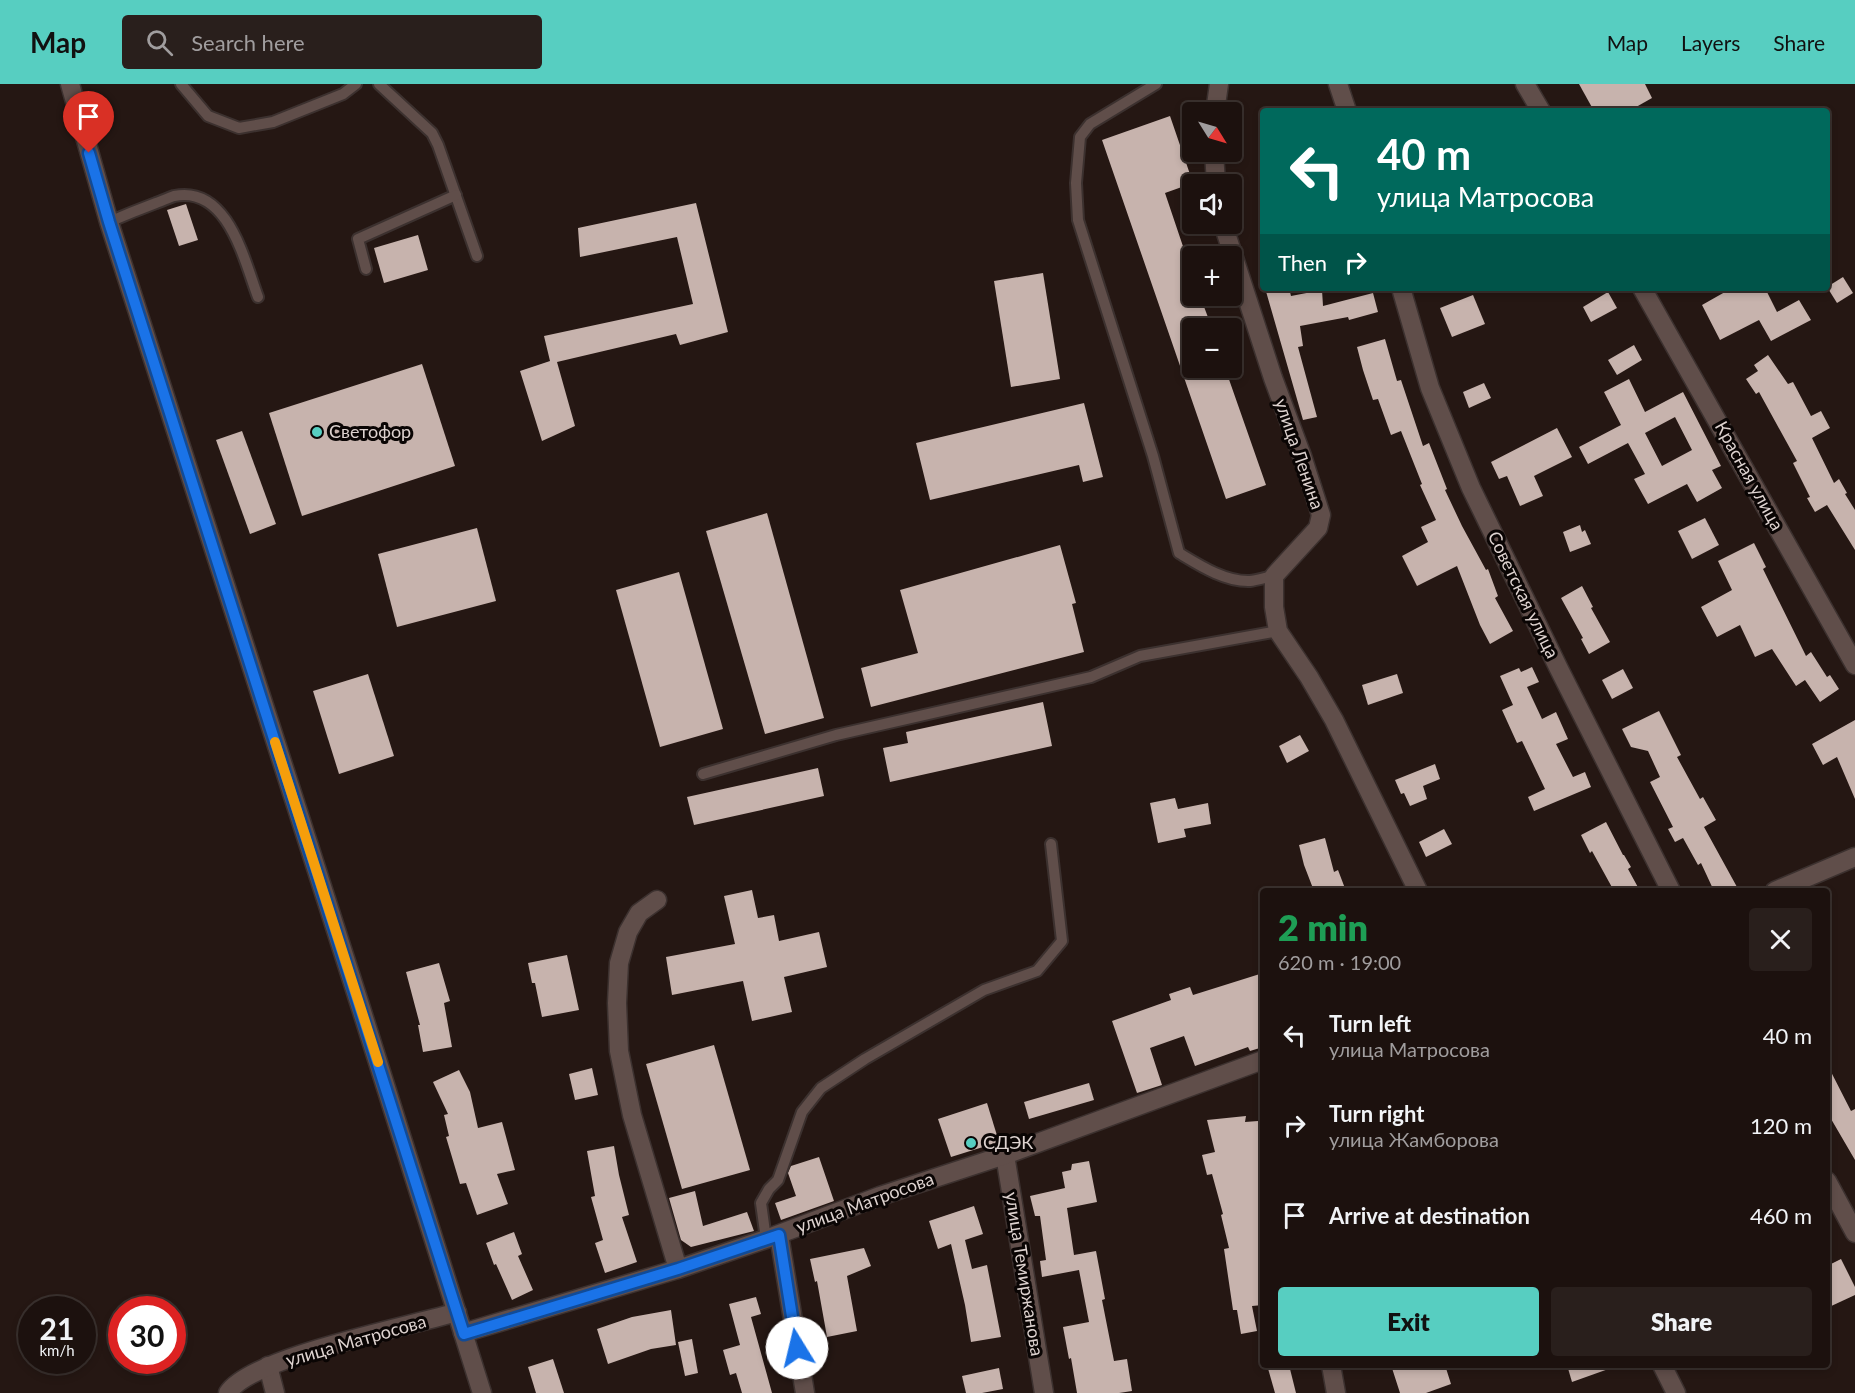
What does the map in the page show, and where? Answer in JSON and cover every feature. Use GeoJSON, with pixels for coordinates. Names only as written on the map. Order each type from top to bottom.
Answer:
{"type":"FeatureCollection","features":[{"type":"Feature","properties":{"kind":"street"},"geometry":{"type":"LineString","coordinates":[[70,84],[109,222],[482,1393]]}},
{"type":"Feature","properties":{"kind":"street"},"geometry":{"type":"LineString","coordinates":[[1216,102],[1219,84]]}},
{"type":"Feature","properties":{"kind":"street"},"geometry":{"type":"LineString","coordinates":[[1338,84],[1346,108]]}},
{"type":"Feature","properties":{"kind":"street"},"geometry":{"type":"LineString","coordinates":[[1526,84],[1539,108]]}},
{"type":"Feature","properties":{"kind":"street","name":"улица Ленина"},"geometry":{"type":"LineString","coordinates":[[1226,234],[1269,368],[1321,515],[1318,528],[1274,576]]}},
{"type":"Feature","properties":{"kind":"street","name":"Советская улица"},"geometry":{"type":"LineString","coordinates":[[1402,291],[1430,388],[1471,488],[1669,888]]}},
{"type":"Feature","properties":{"kind":"street","name":"Красная улица"},"geometry":{"type":"LineString","coordinates":[[1644,291],[1855,665]]}},
{"type":"Feature","properties":{"kind":"street"},"geometry":{"type":"LineString","coordinates":[[1274,576],[1274,607],[1278,632],[1309,677],[1334,720],[1417,888]]}},
{"type":"Feature","properties":{"kind":"street"},"geometry":{"type":"LineString","coordinates":[[1782,888],[1855,857]]}},
{"type":"Feature","properties":{"kind":"street"},"geometry":{"type":"LineString","coordinates":[[657,900],[639,913],[633,922],[619,963],[617,1003],[619,1050],[632,1115],[678,1269]]}},
{"type":"Feature","properties":{"kind":"street","name":"улица Матросова"},"geometry":{"type":"LineString","coordinates":[[464,1334],[678,1269],[773,1237],[880,1196],[1005,1155],[1260,1061]]}},
{"type":"Feature","properties":{"kind":"street","name":"улица Темиржанова"},"geometry":{"type":"LineString","coordinates":[[1005,1155],[1044,1393]]}},
{"type":"Feature","properties":{"kind":"street"},"geometry":{"type":"LineString","coordinates":[[1830,1187],[1855,1233]]}},
{"type":"Feature","properties":{"kind":"street"},"geometry":{"type":"LineString","coordinates":[[773,1237],[805,1393]]}},
{"type":"Feature","properties":{"kind":"street","name":"улица Матросова"},"geometry":{"type":"LineString","coordinates":[[228,1393],[232,1386],[268,1366],[354,1338],[422,1323],[457,1312]]}},
{"type":"Feature","properties":{"kind":"street"},"geometry":{"type":"LineString","coordinates":[[268,1366],[275,1393]]}},
{"type":"Feature","properties":{"kind":"street"},"geometry":{"type":"LineString","coordinates":[[1332,1368],[1336,1393]]}},
{"type":"Feature","properties":{"kind":"street"},"geometry":{"type":"LineString","coordinates":[[1664,1368],[1676,1393]]}},
{"type":"Feature","properties":{"kind":"lane"},"geometry":{"type":"LineString","coordinates":[[181,84],[208,116],[240,128],[273,122],[343,94],[356,84]]}},
{"type":"Feature","properties":{"kind":"lane"},"geometry":{"type":"LineString","coordinates":[[379,84],[432,133],[477,256]]}},
{"type":"Feature","properties":{"kind":"lane"},"geometry":{"type":"LineString","coordinates":[[1156,84],[1090,124],[1080,138],[1077,183],[1078,220],[1153,456],[1179,553],[1201,567],[1227,577],[1250,581],[1274,576]]}},
{"type":"Feature","properties":{"kind":"lane"},"geometry":{"type":"LineString","coordinates":[[366,269],[358,239],[456,195]]}},
{"type":"Feature","properties":{"kind":"lane"},"geometry":{"type":"LineString","coordinates":[[109,222],[175,196],[197,197],[210,203],[222,213],[232,232],[258,297]]}},
{"type":"Feature","properties":{"kind":"lane"},"geometry":{"type":"LineString","coordinates":[[703,774],[836,735],[1091,678],[1140,656],[1278,632]]}},
{"type":"Feature","properties":{"kind":"lane"},"geometry":{"type":"LineString","coordinates":[[773,1237],[761,1203],[769,1189],[778,1180],[802,1112],[821,1088],[984,990],[1037,971],[1062,941],[1051,844]]}},
{"type":"Feature","properties":{"kind":"building"},"geometry":{"type":"Polygon","coordinates":[[[1579,84],[1645,84],[1652,98],[1634,108],[1592,108],[1579,84]]]}},
{"type":"Feature","properties":{"kind":"building"},"geometry":{"type":"Polygon","coordinates":[[[1170,116],[1182,151],[1182,162],[1186,162],[1190,174],[1182,174],[1182,187],[1165,193],[1183,246],[1182,306],[1204,306],[1208,318],[1182,318],[1182,372],[1102,140],[1170,116]]]}},
{"type":"Feature","properties":{"kind":"building"},"geometry":{"type":"Polygon","coordinates":[[[696,203],[728,332],[680,345],[676,334],[557,362],[575,426],[542,441],[520,371],[550,361],[544,336],[693,304],[677,237],[580,257],[578,228],[696,203]]]}},
{"type":"Feature","properties":{"kind":"building"},"geometry":{"type":"Polygon","coordinates":[[[186,204],[198,240],[179,246],[167,210],[186,204]]]}},
{"type":"Feature","properties":{"kind":"building"},"geometry":{"type":"Polygon","coordinates":[[[418,235],[428,270],[384,283],[374,248],[418,235]]]}},
{"type":"Feature","properties":{"kind":"building"},"geometry":{"type":"Polygon","coordinates":[[[1043,273],[1060,379],[1011,387],[994,281],[1043,273]]]}},
{"type":"Feature","properties":{"kind":"building"},"geometry":{"type":"Polygon","coordinates":[[[1843,277],[1853,293],[1837,303],[1830,291],[1830,285],[1843,277]]]}},
{"type":"Feature","properties":{"kind":"building"},"geometry":{"type":"Polygon","coordinates":[[[1266,291],[1290,291],[1291,296],[1322,291],[1323,306],[1373,293],[1378,312],[1349,320],[1348,317],[1300,326],[1303,346],[1298,347],[1317,417],[1303,420],[1266,291]]]}},
{"type":"Feature","properties":{"kind":"building"},"geometry":{"type":"Polygon","coordinates":[[[1727,291],[1766,291],[1777,312],[1799,300],[1811,320],[1771,341],[1759,320],[1720,340],[1702,305],[1727,291]]]}},
{"type":"Feature","properties":{"kind":"building"},"geometry":{"type":"Polygon","coordinates":[[[1608,292],[1617,308],[1591,322],[1583,307],[1608,292]]]}},
{"type":"Feature","properties":{"kind":"building"},"geometry":{"type":"Polygon","coordinates":[[[1473,295],[1485,324],[1452,337],[1440,308],[1473,295]]]}},
{"type":"Feature","properties":{"kind":"building"},"geometry":{"type":"Polygon","coordinates":[[[1385,339],[1397,381],[1401,380],[1423,446],[1429,443],[1447,489],[1445,490],[1462,526],[1486,570],[1488,569],[1498,596],[1495,598],[1513,631],[1490,644],[1480,625],[1457,566],[1417,586],[1402,556],[1428,542],[1421,527],[1436,520],[1420,485],[1422,484],[1401,431],[1391,435],[1378,399],[1373,400],[1363,370],[1357,347],[1385,339]]]}},
{"type":"Feature","properties":{"kind":"building"},"geometry":{"type":"Polygon","coordinates":[[[1634,345],[1642,360],[1617,375],[1608,360],[1634,345]]]}},
{"type":"Feature","properties":{"kind":"building"},"geometry":{"type":"Polygon","coordinates":[[[1768,355],[1788,384],[1793,382],[1811,416],[1821,411],[1830,428],[1812,438],[1834,483],[1839,479],[1855,510],[1855,550],[1827,505],[1815,512],[1793,463],[1797,461],[1759,392],[1756,394],[1746,379],[1758,371],[1754,365],[1768,355]]]}},
{"type":"Feature","properties":{"kind":"building"},"geometry":{"type":"Polygon","coordinates":[[[422,364],[455,466],[302,516],[269,413],[422,364]]]}},
{"type":"Feature","properties":{"kind":"building"},"geometry":{"type":"Polygon","coordinates":[[[1184,378],[1229,378],[1266,485],[1226,499],[1184,378]]]}},
{"type":"Feature","properties":{"kind":"building"},"geometry":{"type":"Polygon","coordinates":[[[1629,379],[1645,412],[1683,392],[1721,466],[1712,470],[1722,488],[1697,502],[1687,484],[1648,504],[1634,479],[1645,474],[1628,443],[1588,464],[1579,447],[1621,425],[1604,392],[1629,379]],[[1675,417],[1645,433],[1662,466],[1692,450],[1675,417]]]}},
{"type":"Feature","properties":{"kind":"building"},"geometry":{"type":"Polygon","coordinates":[[[1484,383],[1491,398],[1469,408],[1463,392],[1484,383]]]}},
{"type":"Feature","properties":{"kind":"building"},"geometry":{"type":"Polygon","coordinates":[[[1084,403],[1103,477],[1083,482],[1079,465],[930,500],[916,443],[1084,403]]]}},
{"type":"Feature","properties":{"kind":"building"},"geometry":{"type":"Polygon","coordinates":[[[1557,428],[1572,457],[1534,476],[1543,496],[1520,506],[1507,476],[1499,479],[1491,462],[1557,428]]]}},
{"type":"Feature","properties":{"kind":"building"},"geometry":{"type":"Polygon","coordinates":[[[242,431],[276,524],[250,534],[216,440],[242,431]]]}},
{"type":"Feature","properties":{"kind":"building"},"geometry":{"type":"Polygon","coordinates":[[[767,513],[824,718],[765,734],[706,531],[767,513]]]}},
{"type":"Feature","properties":{"kind":"building"},"geometry":{"type":"Polygon","coordinates":[[[1705,518],[1719,545],[1692,559],[1678,531],[1705,518]]]}},
{"type":"Feature","properties":{"kind":"building"},"geometry":{"type":"Polygon","coordinates":[[[1580,525],[1582,532],[1585,530],[1591,544],[1570,552],[1563,532],[1580,525]]]}},
{"type":"Feature","properties":{"kind":"building"},"geometry":{"type":"Polygon","coordinates":[[[477,528],[496,601],[397,627],[378,554],[477,528]]]}},
{"type":"Feature","properties":{"kind":"building"},"geometry":{"type":"Polygon","coordinates":[[[1754,543],[1766,567],[1763,569],[1806,656],[1811,652],[1827,677],[1830,675],[1839,689],[1820,702],[1805,680],[1796,686],[1772,649],[1755,657],[1740,625],[1717,637],[1701,607],[1732,590],[1718,561],[1754,543]]]}},
{"type":"Feature","properties":{"kind":"building"},"geometry":{"type":"Polygon","coordinates":[[[1060,545],[1076,603],[1072,604],[1084,652],[871,707],[861,668],[918,653],[900,590],[1060,545]]]}},
{"type":"Feature","properties":{"kind":"building"},"geometry":{"type":"Polygon","coordinates":[[[679,572],[723,729],[660,747],[616,590],[679,572]]]}},
{"type":"Feature","properties":{"kind":"building"},"geometry":{"type":"Polygon","coordinates":[[[1582,586],[1610,642],[1589,654],[1561,598],[1582,586]]]}},
{"type":"Feature","properties":{"kind":"building"},"geometry":{"type":"Polygon","coordinates":[[[1532,667],[1539,682],[1527,687],[1542,719],[1556,712],[1568,739],[1556,744],[1573,777],[1585,772],[1591,787],[1534,811],[1528,797],[1545,789],[1522,741],[1517,743],[1502,710],[1513,705],[1500,676],[1519,668],[1521,672],[1532,667]]]}},
{"type":"Feature","properties":{"kind":"building"},"geometry":{"type":"Polygon","coordinates":[[[1623,669],[1633,688],[1612,699],[1602,680],[1623,669]]]}},
{"type":"Feature","properties":{"kind":"building"},"geometry":{"type":"Polygon","coordinates":[[[368,674],[394,756],[339,774],[313,691],[368,674]]]}},
{"type":"Feature","properties":{"kind":"building"},"geometry":{"type":"Polygon","coordinates":[[[1397,674],[1403,693],[1368,705],[1362,685],[1397,674]]]}},
{"type":"Feature","properties":{"kind":"building"},"geometry":{"type":"Polygon","coordinates":[[[1043,702],[1052,746],[890,782],[883,748],[908,743],[906,732],[1043,702]]]}},
{"type":"Feature","properties":{"kind":"building"},"geometry":{"type":"Polygon","coordinates":[[[1659,711],[1681,755],[1677,757],[1700,799],[1703,797],[1716,820],[1704,827],[1737,887],[1713,888],[1701,863],[1698,865],[1683,838],[1675,842],[1668,829],[1673,827],[1650,782],[1660,777],[1648,751],[1631,747],[1622,729],[1659,711]]]}},
{"type":"Feature","properties":{"kind":"building"},"geometry":{"type":"Polygon","coordinates":[[[1855,720],[1855,799],[1837,757],[1823,765],[1812,744],[1855,720]]]}},
{"type":"Feature","properties":{"kind":"building"},"geometry":{"type":"Polygon","coordinates":[[[1300,735],[1309,751],[1287,763],[1279,746],[1300,735]]]}},
{"type":"Feature","properties":{"kind":"building"},"geometry":{"type":"Polygon","coordinates":[[[1435,764],[1440,779],[1423,786],[1427,799],[1410,806],[1395,780],[1435,764]]]}},
{"type":"Feature","properties":{"kind":"building"},"geometry":{"type":"Polygon","coordinates":[[[818,768],[824,796],[694,825],[687,797],[818,768]]]}},
{"type":"Feature","properties":{"kind":"building"},"geometry":{"type":"Polygon","coordinates":[[[1175,798],[1178,809],[1208,803],[1211,824],[1184,829],[1186,837],[1158,843],[1150,803],[1175,798]]]}},
{"type":"Feature","properties":{"kind":"building"},"geometry":{"type":"Polygon","coordinates":[[[1606,822],[1631,867],[1628,869],[1638,888],[1612,888],[1581,835],[1606,822]]]}},
{"type":"Feature","properties":{"kind":"building"},"geometry":{"type":"Polygon","coordinates":[[[1444,829],[1452,844],[1426,857],[1419,842],[1444,829]]]}},
{"type":"Feature","properties":{"kind":"building"},"geometry":{"type":"Polygon","coordinates":[[[1325,838],[1334,872],[1338,870],[1345,888],[1313,888],[1299,845],[1325,838]]]}},
{"type":"Feature","properties":{"kind":"building"},"geometry":{"type":"Polygon","coordinates":[[[752,890],[758,918],[774,915],[779,941],[819,932],[827,967],[784,977],[792,1012],[752,1021],[743,981],[672,995],[666,957],[735,944],[724,896],[752,890]]]}},
{"type":"Feature","properties":{"kind":"building"},"geometry":{"type":"Polygon","coordinates":[[[567,955],[579,1010],[542,1017],[528,963],[567,955]]]}},
{"type":"Feature","properties":{"kind":"building"},"geometry":{"type":"Polygon","coordinates":[[[439,963],[450,1001],[444,1003],[452,1047],[423,1052],[418,1025],[420,1025],[406,972],[439,963]]]}},
{"type":"Feature","properties":{"kind":"building"},"geometry":{"type":"Polygon","coordinates":[[[1260,974],[1260,1048],[1250,1051],[1248,1047],[1195,1066],[1184,1036],[1150,1048],[1162,1085],[1137,1093],[1112,1021],[1171,1000],[1169,994],[1190,987],[1193,995],[1260,974]]]}},
{"type":"Feature","properties":{"kind":"building"},"geometry":{"type":"Polygon","coordinates":[[[714,1045],[750,1170],[682,1189],[646,1064],[714,1045]]]}},
{"type":"Feature","properties":{"kind":"building"},"geometry":{"type":"Polygon","coordinates":[[[592,1068],[598,1095],[575,1100],[569,1074],[592,1068]]]}},
{"type":"Feature","properties":{"kind":"building"},"geometry":{"type":"Polygon","coordinates":[[[459,1070],[470,1092],[478,1128],[502,1122],[515,1170],[497,1174],[508,1204],[477,1215],[466,1183],[460,1184],[446,1137],[449,1136],[444,1115],[448,1114],[433,1082],[459,1070]]]}},
{"type":"Feature","properties":{"kind":"building"},"geometry":{"type":"Polygon","coordinates":[[[1830,1070],[1851,1111],[1855,1109],[1855,1160],[1830,1117],[1830,1070]]]}},
{"type":"Feature","properties":{"kind":"building"},"geometry":{"type":"Polygon","coordinates":[[[1089,1083],[1094,1100],[1029,1119],[1024,1102],[1089,1083]]]}},
{"type":"Feature","properties":{"kind":"building"},"geometry":{"type":"Polygon","coordinates":[[[987,1103],[999,1142],[951,1157],[938,1119],[987,1103]]]}},
{"type":"Feature","properties":{"kind":"building"},"geometry":{"type":"Polygon","coordinates":[[[1246,1116],[1245,1122],[1258,1121],[1260,1138],[1260,1305],[1252,1306],[1257,1331],[1241,1334],[1237,1310],[1233,1310],[1224,1249],[1229,1248],[1221,1215],[1223,1214],[1212,1174],[1207,1175],[1202,1155],[1215,1152],[1207,1120],[1246,1116]]]}},
{"type":"Feature","properties":{"kind":"building"},"geometry":{"type":"Polygon","coordinates":[[[614,1146],[629,1215],[622,1217],[637,1262],[605,1273],[595,1243],[603,1240],[591,1197],[595,1196],[587,1151],[614,1146]]]}},
{"type":"Feature","properties":{"kind":"building"},"geometry":{"type":"Polygon","coordinates":[[[819,1157],[834,1201],[781,1220],[775,1203],[796,1196],[788,1173],[791,1166],[819,1157]]]}},
{"type":"Feature","properties":{"kind":"building"},"geometry":{"type":"Polygon","coordinates":[[[1089,1161],[1097,1202],[1067,1208],[1074,1255],[1096,1251],[1105,1299],[1102,1300],[1114,1361],[1127,1359],[1132,1391],[1077,1393],[1063,1327],[1089,1322],[1079,1270],[1042,1277],[1040,1261],[1046,1260],[1040,1216],[1035,1216],[1030,1196],[1065,1188],[1062,1172],[1071,1170],[1072,1164],[1089,1161]]]}},
{"type":"Feature","properties":{"kind":"building"},"geometry":{"type":"Polygon","coordinates":[[[695,1191],[703,1226],[747,1212],[754,1231],[691,1247],[681,1240],[669,1198],[695,1191]]]}},
{"type":"Feature","properties":{"kind":"building"},"geometry":{"type":"Polygon","coordinates":[[[974,1206],[983,1234],[965,1240],[972,1269],[987,1265],[1001,1337],[971,1342],[951,1244],[938,1249],[929,1221],[974,1206]]]}},
{"type":"Feature","properties":{"kind":"building"},"geometry":{"type":"Polygon","coordinates":[[[514,1232],[522,1254],[518,1256],[533,1290],[512,1300],[496,1264],[494,1265],[486,1243],[514,1232]]]}},
{"type":"Feature","properties":{"kind":"building"},"geometry":{"type":"Polygon","coordinates":[[[864,1248],[871,1266],[847,1276],[857,1331],[827,1337],[817,1281],[815,1282],[810,1259],[864,1248]]]}},
{"type":"Feature","properties":{"kind":"building"},"geometry":{"type":"Polygon","coordinates":[[[1841,1259],[1855,1287],[1855,1295],[1830,1307],[1830,1264],[1841,1259]]]}},
{"type":"Feature","properties":{"kind":"building"},"geometry":{"type":"Polygon","coordinates":[[[756,1297],[761,1314],[751,1317],[772,1393],[742,1393],[736,1373],[730,1375],[723,1350],[740,1345],[729,1304],[756,1297]]]}},
{"type":"Feature","properties":{"kind":"building"},"geometry":{"type":"Polygon","coordinates":[[[671,1310],[676,1345],[651,1349],[608,1364],[597,1329],[632,1317],[671,1310]]]}},
{"type":"Feature","properties":{"kind":"building"},"geometry":{"type":"Polygon","coordinates":[[[692,1339],[698,1373],[685,1376],[678,1342],[692,1339]]]}},
{"type":"Feature","properties":{"kind":"building"},"geometry":{"type":"Polygon","coordinates":[[[553,1359],[564,1393],[536,1393],[528,1367],[553,1359]]]}},
{"type":"Feature","properties":{"kind":"building"},"geometry":{"type":"Polygon","coordinates":[[[999,1368],[1003,1389],[966,1393],[962,1376],[999,1368]]]}},
{"type":"Feature","properties":{"kind":"building"},"geometry":{"type":"Polygon","coordinates":[[[1268,1368],[1290,1368],[1296,1393],[1275,1393],[1268,1368]]]}},
{"type":"Feature","properties":{"kind":"building"},"geometry":{"type":"Polygon","coordinates":[[[1392,1368],[1446,1368],[1451,1384],[1426,1393],[1400,1393],[1392,1368]]]}},
{"type":"Feature","properties":{"kind":"building"},"geometry":{"type":"Polygon","coordinates":[[[1568,1368],[1611,1368],[1572,1382],[1568,1368]]]}},
{"type":"Feature","properties":{"kind":"slow traffic"},"geometry":{"type":"LineString","coordinates":[[275,742],[378,1062]]}},
{"type":"Feature","properties":{"kind":"place","name":"Светофор"},"geometry":{"type":"Point","coordinates":[317,432]}},
{"type":"Feature","properties":{"kind":"place","name":"СДЭК"},"geometry":{"type":"Point","coordinates":[971,1143]}},
{"type":"Feature","properties":{"kind":"route"},"geometry":{"type":"LineString","coordinates":[[89,153],[109,222],[464,1334],[678,1269],[779,1235],[797,1348]]}}]}
